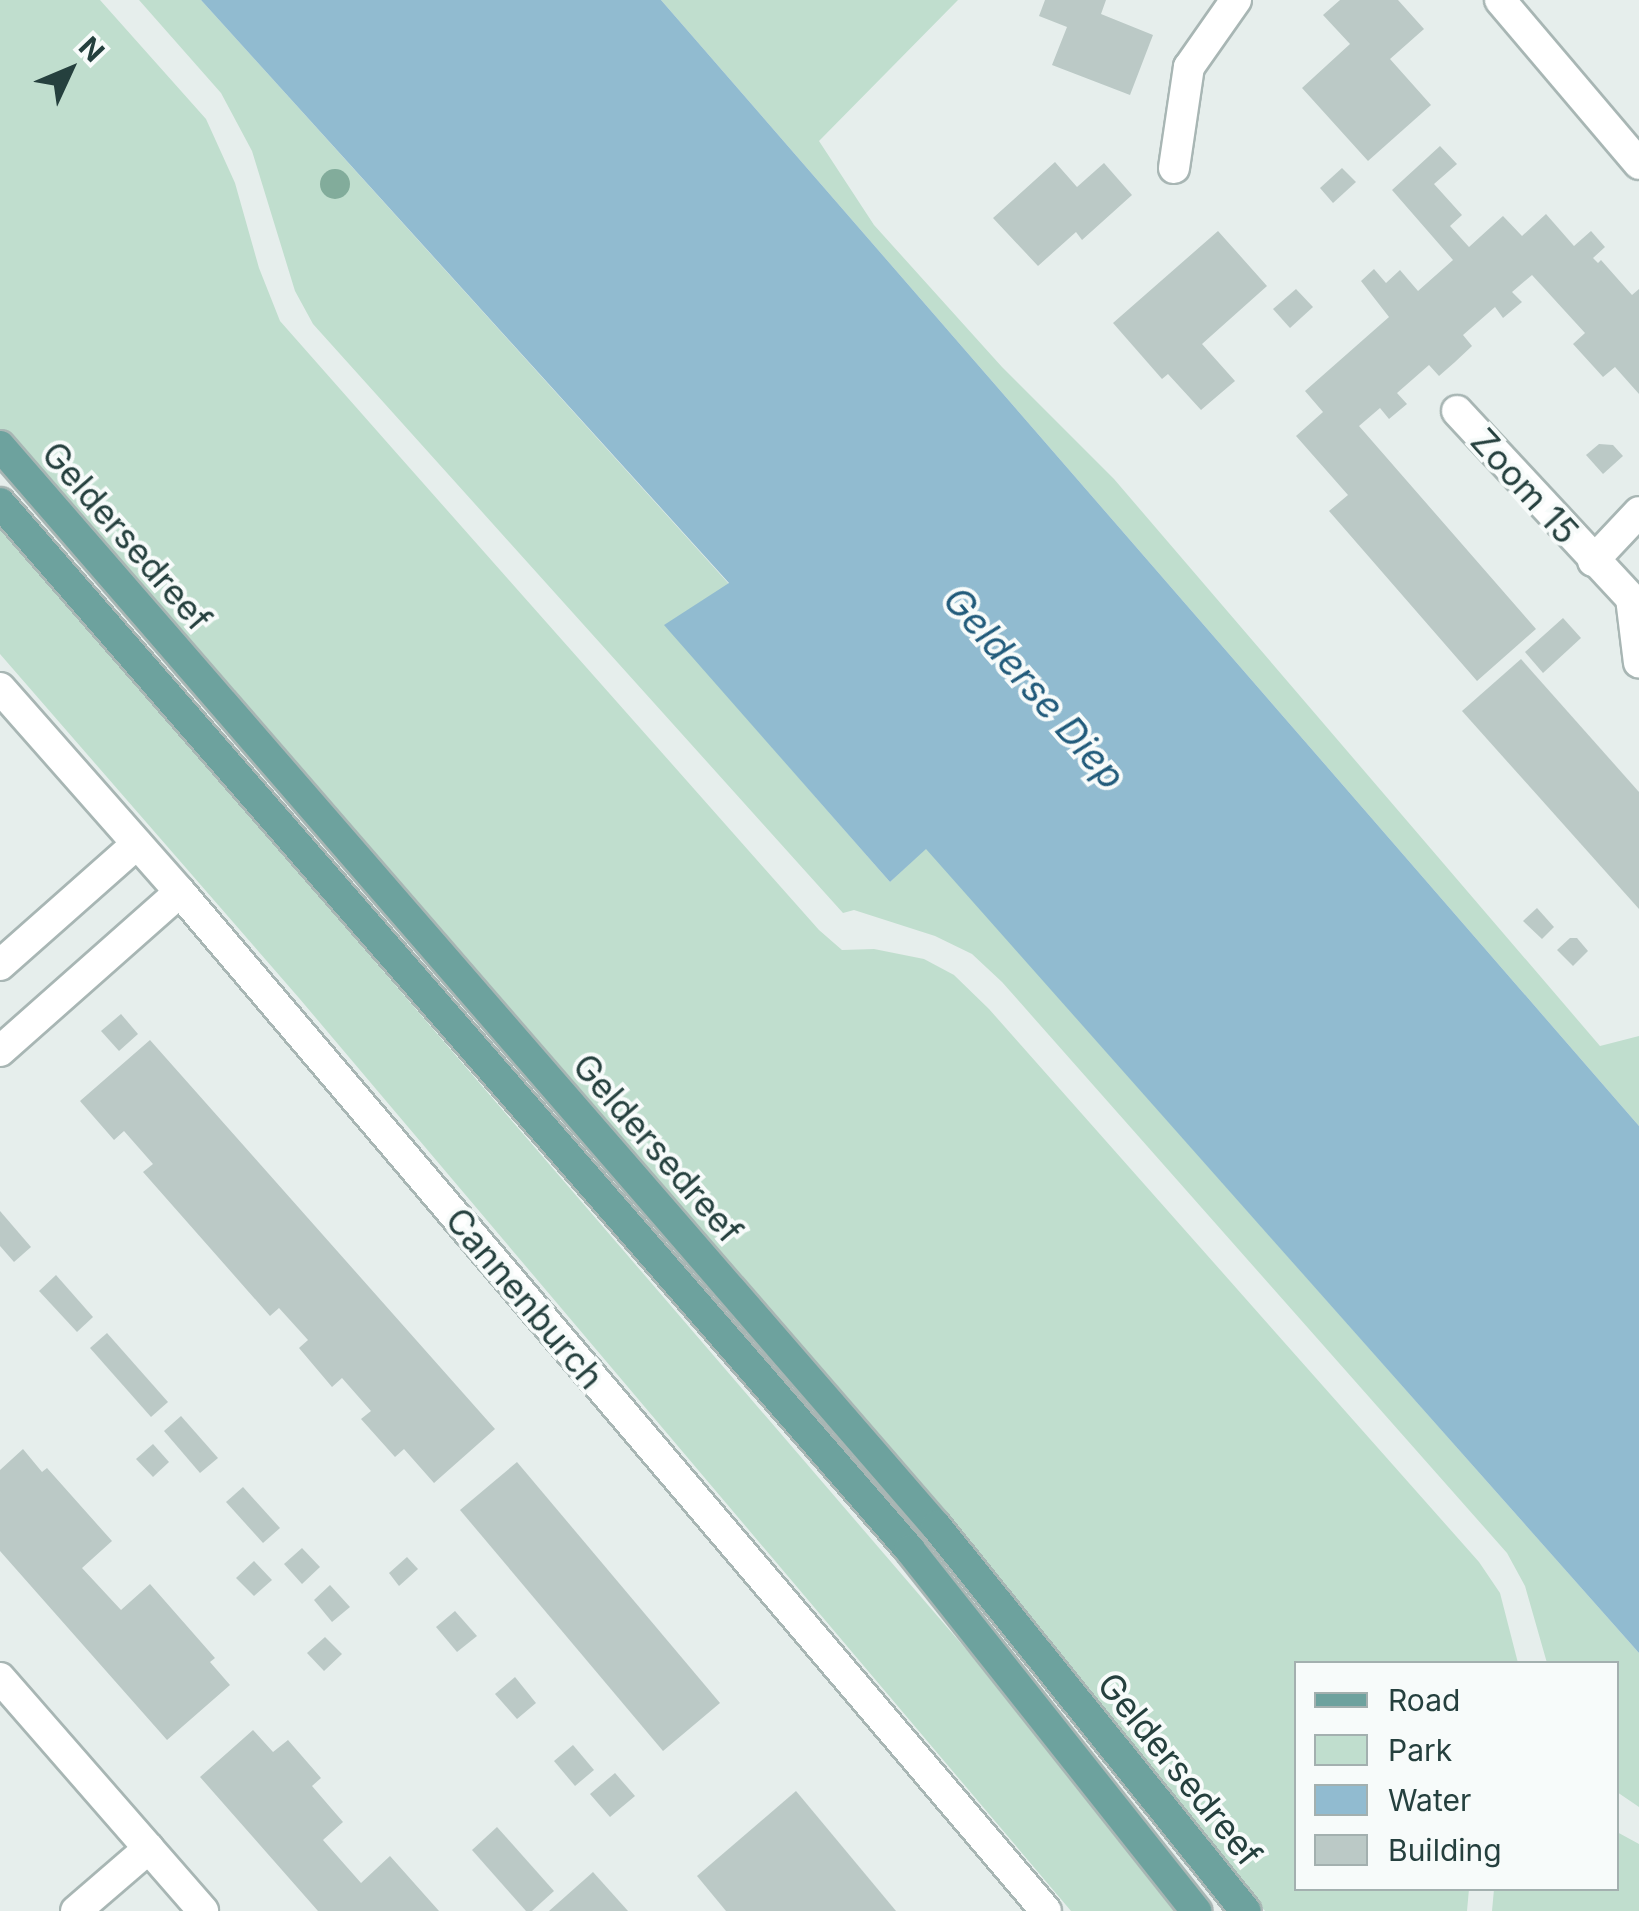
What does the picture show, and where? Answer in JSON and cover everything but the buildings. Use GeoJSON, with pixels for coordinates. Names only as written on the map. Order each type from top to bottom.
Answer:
{"type":"FeatureCollection","features":[{"type":"Feature","properties":{"kind":"main road","name":"Geldersedreef"},"geometry":{"type":"LineString","coordinates":[[0,446],[936,1526],[1245,1911]]}},
{"type":"Feature","properties":{"kind":"main road"},"geometry":{"type":"LineString","coordinates":[[0,504],[910,1550],[1196,1911]]}},
{"type":"Feature","properties":{"kind":"street"},"geometry":{"type":"LineString","coordinates":[[1174,168],[1189,67],[1236,0]]}},
{"type":"Feature","properties":{"kind":"street"},"geometry":{"type":"LineString","coordinates":[[1500,0],[1639,164]]}},
{"type":"Feature","properties":{"kind":"street","name":"Zoom 15"},"geometry":{"type":"LineString","coordinates":[[1457,411],[1631,598],[1639,663]]}},
{"type":"Feature","properties":{"kind":"street","name":"Zoom 15"},"geometry":{"type":"LineString","coordinates":[[1593,561],[1639,512]]}},
{"type":"Feature","properties":{"kind":"street","name":"Cannenburch"},"geometry":{"type":"LineString","coordinates":[[0,688],[180,892],[1046,1911]]}},
{"type":"Feature","properties":{"kind":"street"},"geometry":{"type":"LineString","coordinates":[[0,965],[137,844]]}},
{"type":"Feature","properties":{"kind":"street"},"geometry":{"type":"LineString","coordinates":[[0,1051],[180,892]]}},
{"type":"Feature","properties":{"kind":"street"},"geometry":{"type":"LineString","coordinates":[[0,1678],[204,1911]]}},
{"type":"Feature","properties":{"kind":"street"},"geometry":{"type":"LineString","coordinates":[[76,1911],[149,1848]]}},
{"type":"Feature","properties":{"kind":"green space"},"geometry":{"type":"Polygon","coordinates":[[[0,0],[100,0],[206,119],[235,183],[259,268],[280,321],[400,457],[819,930],[842,950],[874,949],[924,959],[954,975],[989,1009],[1479,1562],[1500,1593],[1517,1661],[1294,1661],[1294,1891],[1469,1891],[1467,1911],[1265,1911],[180,632],[0,429],[0,0]]]}},
{"type":"Feature","properties":{"kind":"green space"},"geometry":{"type":"Polygon","coordinates":[[[139,0],[201,0],[729,584],[665,625],[890,882],[926,848],[1639,1653],[1639,1807],[1619,1793],[1619,1661],[1546,1661],[1525,1586],[1507,1553],[1002,982],[972,954],[935,936],[854,910],[843,913],[313,324],[295,291],[252,151],[221,93],[139,0]]]}},
{"type":"Feature","properties":{"kind":"green space"},"geometry":{"type":"Polygon","coordinates":[[[661,0],[958,0],[819,141],[874,225],[1002,367],[1114,479],[1600,1046],[1639,1036],[1639,1126],[661,0]]]}},
{"type":"Feature","properties":{"kind":"green space"},"geometry":{"type":"Polygon","coordinates":[[[0,525],[1038,1733],[1179,1911],[1071,1911],[299,998],[0,654],[0,525]]]}},
{"type":"Feature","properties":{"kind":"green space"},"geometry":{"type":"Polygon","coordinates":[[[1619,1833],[1639,1844],[1639,1911],[1492,1911],[1494,1891],[1619,1891],[1619,1833]]]}},
{"type":"Feature","properties":{"kind":"water","name":"Gelderse Diep"},"geometry":{"type":"Polygon","coordinates":[[[201,0],[661,0],[1639,1126],[1639,1653],[926,849],[890,882],[664,625],[729,583],[201,0]]]}}]}
